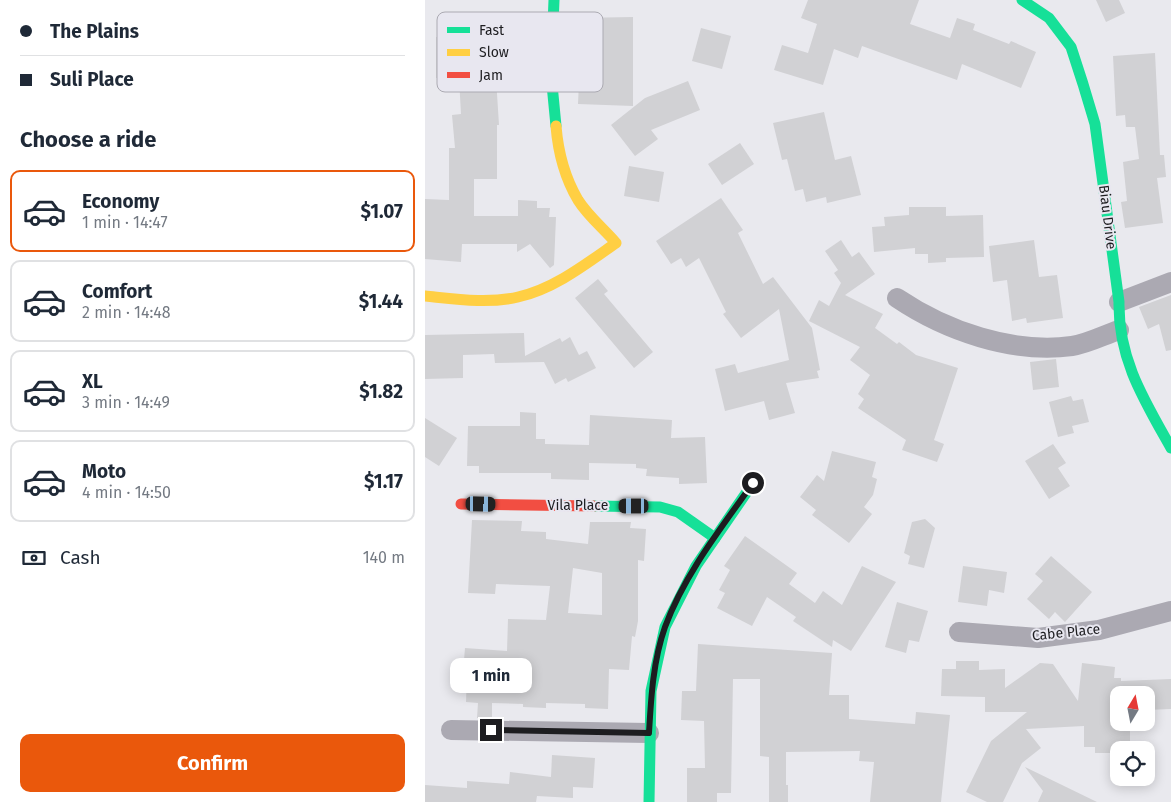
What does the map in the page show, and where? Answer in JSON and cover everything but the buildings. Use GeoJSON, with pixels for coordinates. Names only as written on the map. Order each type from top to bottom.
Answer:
{"type":"FeatureCollection","features":[{"type":"Feature","properties":{"kind":"street","name":"Biau Drive"},"geometry":{"type":"LineString","coordinates":[[1022,0],[1049,18],[1071,47],[1095,124],[1119,302],[1119,330],[1130,364],[1153,417],[1171,448]]}},
{"type":"Feature","properties":{"kind":"street"},"geometry":{"type":"LineString","coordinates":[[425,296],[473,301],[518,297],[553,283],[616,243],[577,199],[560,156],[552,92]]}},
{"type":"Feature","properties":{"kind":"street"},"geometry":{"type":"LineString","coordinates":[[1119,302],[1171,282]]}},
{"type":"Feature","properties":{"kind":"street"},"geometry":{"type":"LineString","coordinates":[[897,298],[928,317],[979,337],[1032,346],[1073,346],[1119,330]]}},
{"type":"Feature","properties":{"kind":"street"},"geometry":{"type":"LineString","coordinates":[[649,802],[651,692],[665,627],[696,566],[753,483]]}},
{"type":"Feature","properties":{"kind":"street","name":"Vila Place"},"geometry":{"type":"LineString","coordinates":[[461,504],[660,507],[678,512],[715,538]]}},
{"type":"Feature","properties":{"kind":"street","name":"Cabe Place"},"geometry":{"type":"LineString","coordinates":[[959,632],[1038,638],[1099,630],[1171,611]]}},
{"type":"Feature","properties":{"kind":"street"},"geometry":{"type":"LineString","coordinates":[[451,730],[649,733]]}},
{"type":"Feature","properties":{"kind":"traffic: fast"},"geometry":{"type":"LineString","coordinates":[[554,0],[554,12]]}},
{"type":"Feature","properties":{"kind":"traffic: fast"},"geometry":{"type":"LineString","coordinates":[[1022,0],[1049,18],[1071,47],[1095,124],[1123,342],[1128,361],[1142,396],[1171,448]]}},
{"type":"Feature","properties":{"kind":"traffic: fast"},"geometry":{"type":"LineString","coordinates":[[553,92],[556,126]]}},
{"type":"Feature","properties":{"kind":"traffic: fast"},"geometry":{"type":"LineString","coordinates":[[649,802],[651,691],[665,627],[696,566],[753,483]]}},
{"type":"Feature","properties":{"kind":"traffic: fast"},"geometry":{"type":"LineString","coordinates":[[594,506],[660,507],[678,512],[715,538]]}},
{"type":"Feature","properties":{"kind":"traffic: slow"},"geometry":{"type":"LineString","coordinates":[[425,296],[483,301],[518,297],[557,282],[616,243],[586,212],[573,192],[558,145],[556,126]]}},
{"type":"Feature","properties":{"kind":"traffic: jam"},"geometry":{"type":"LineString","coordinates":[[461,504],[594,506]]}},
{"type":"Feature","properties":{"kind":"route"},"geometry":{"type":"LineString","coordinates":[[491,730],[649,733],[651,692],[657,657],[665,627],[696,566],[753,483]]}}]}
